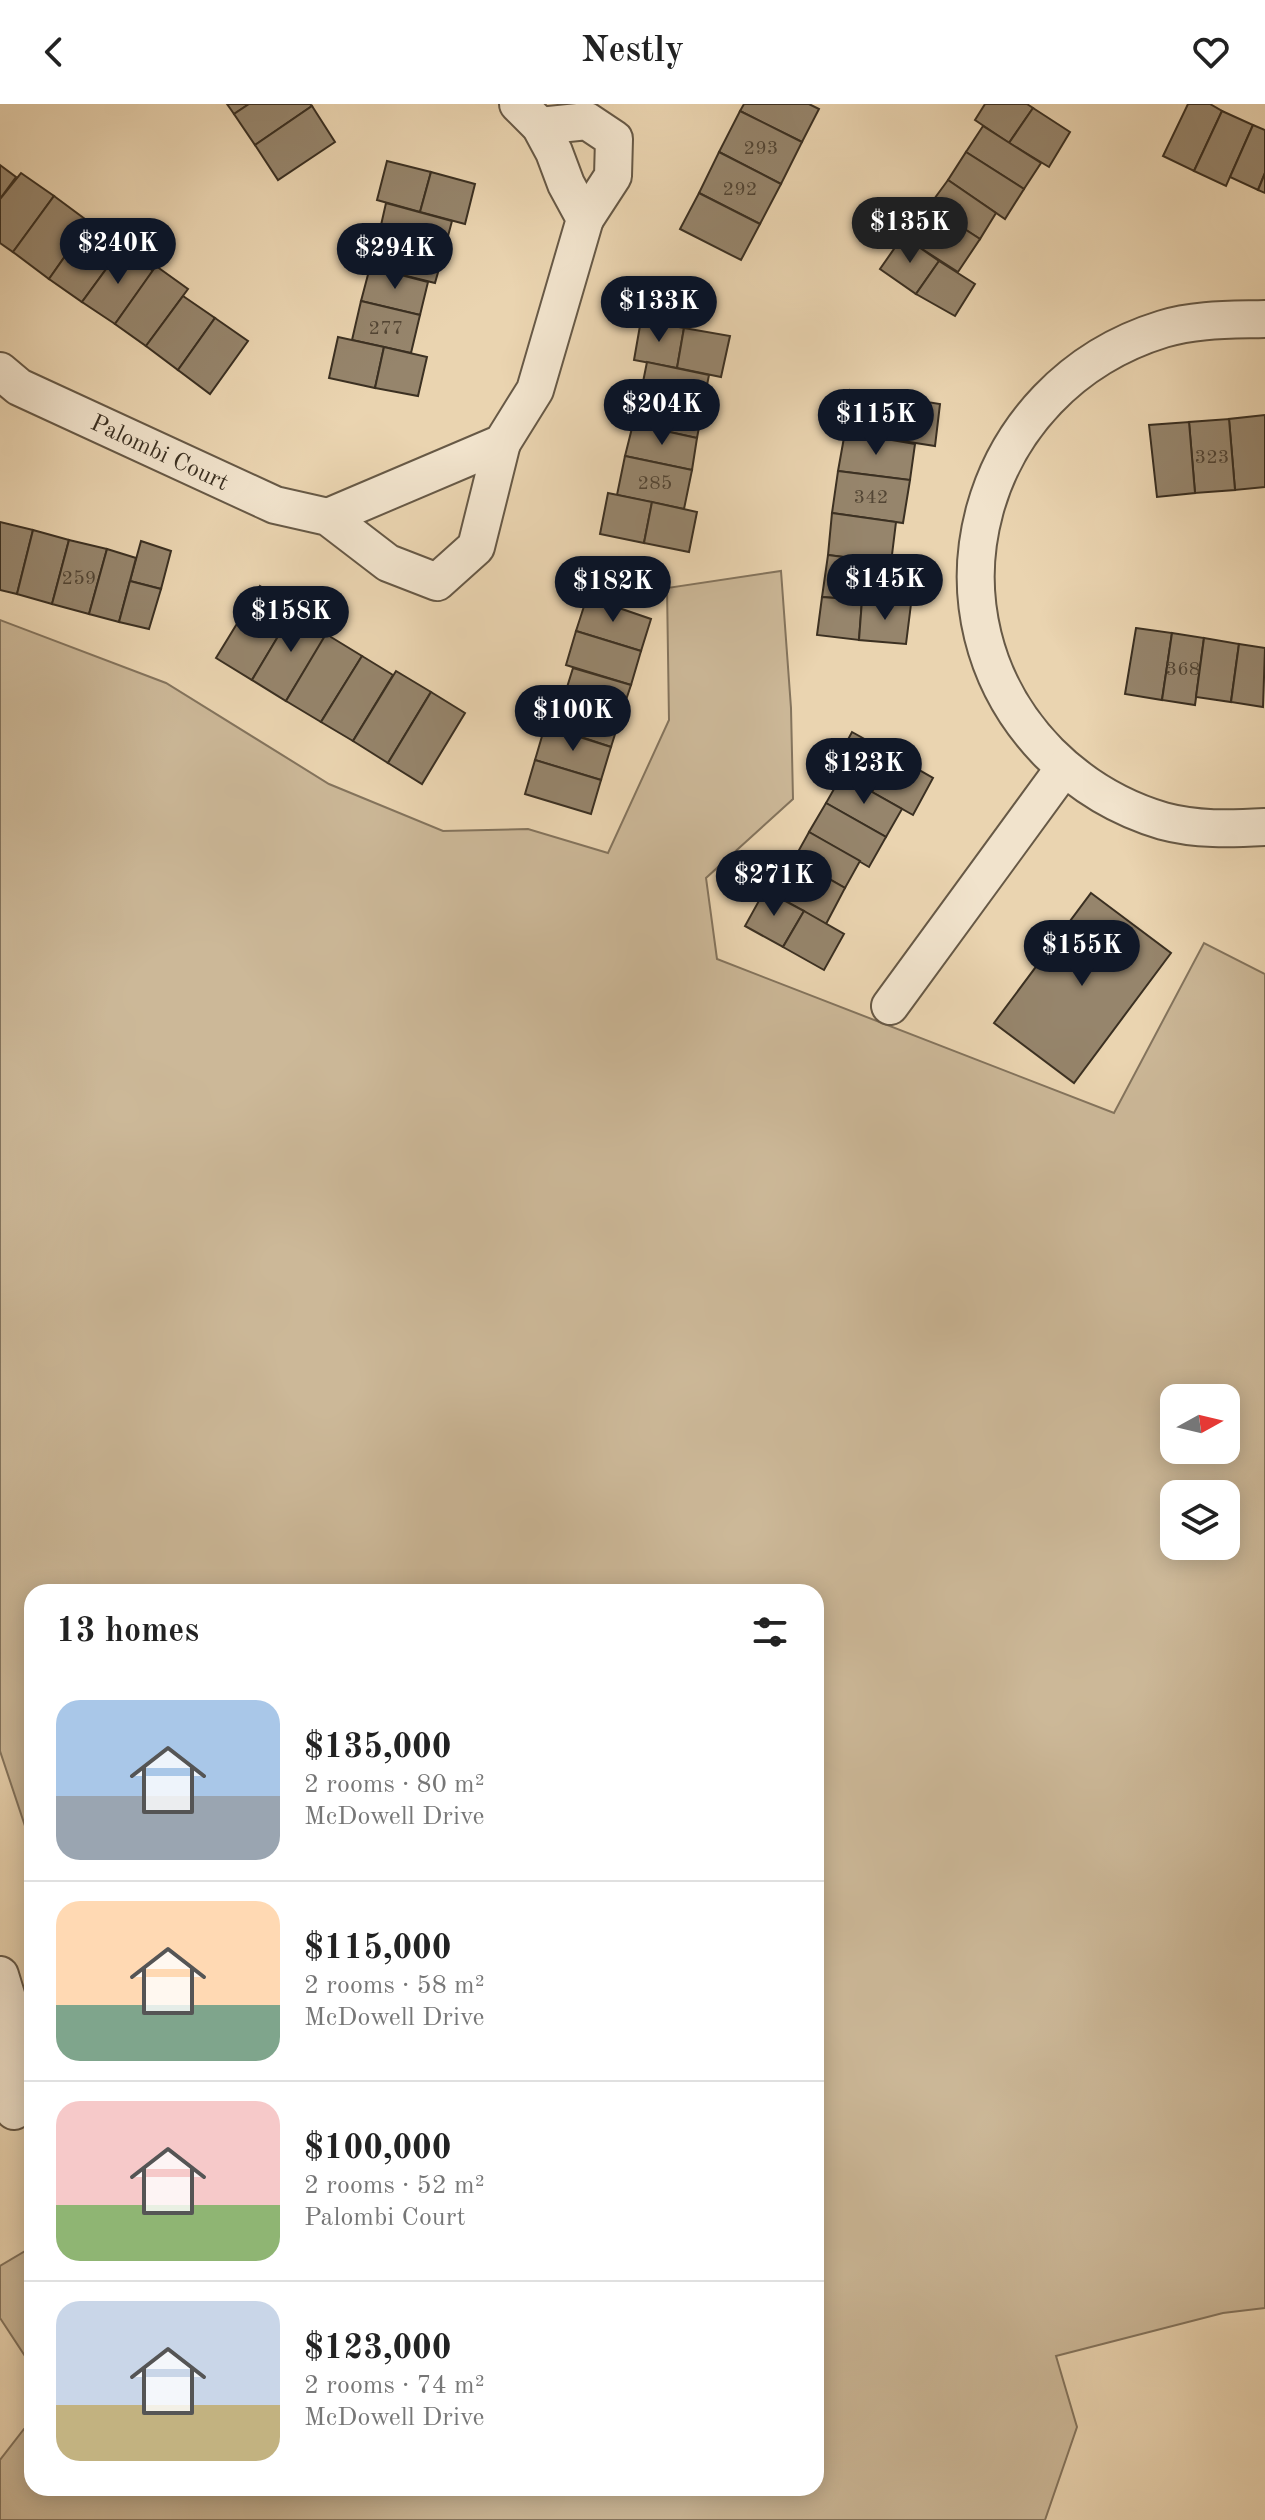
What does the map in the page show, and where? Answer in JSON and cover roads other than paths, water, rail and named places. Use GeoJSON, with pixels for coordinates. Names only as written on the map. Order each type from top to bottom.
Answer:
{"type":"FeatureCollection","features":[{"type":"Feature","properties":{"kind":"street","name":"Palombi Court"},"geometry":{"type":"LineString","coordinates":[[529,115],[554,152],[566,184],[585,219]]}},
{"type":"Feature","properties":{"kind":"street","name":"Palombi Court"},"geometry":{"type":"LineString","coordinates":[[0,371],[19,387],[275,505],[328,517],[388,563],[437,582],[476,547],[502,443],[535,390],[585,219],[613,176],[614,139],[587,121],[529,115]]}},
{"type":"Feature","properties":{"kind":"street"},"geometry":{"type":"LineString","coordinates":[[1265,319],[1217,320],[1164,329],[1114,348],[1070,377],[1032,415],[1003,460],[984,509],[976,589],[979,615],[993,667],[1017,714],[1064,768],[1116,802],[1165,822],[1218,830],[1265,827]]}},
{"type":"Feature","properties":{"kind":"street"},"geometry":{"type":"LineString","coordinates":[[328,517],[502,443]]}},
{"type":"Feature","properties":{"kind":"street"},"geometry":{"type":"LineString","coordinates":[[890,1006],[1064,768]]}},
{"type":"Feature","properties":{"kind":"street"},"geometry":{"type":"LineString","coordinates":[[0,1975],[10,2008],[14,2111]]}}]}
